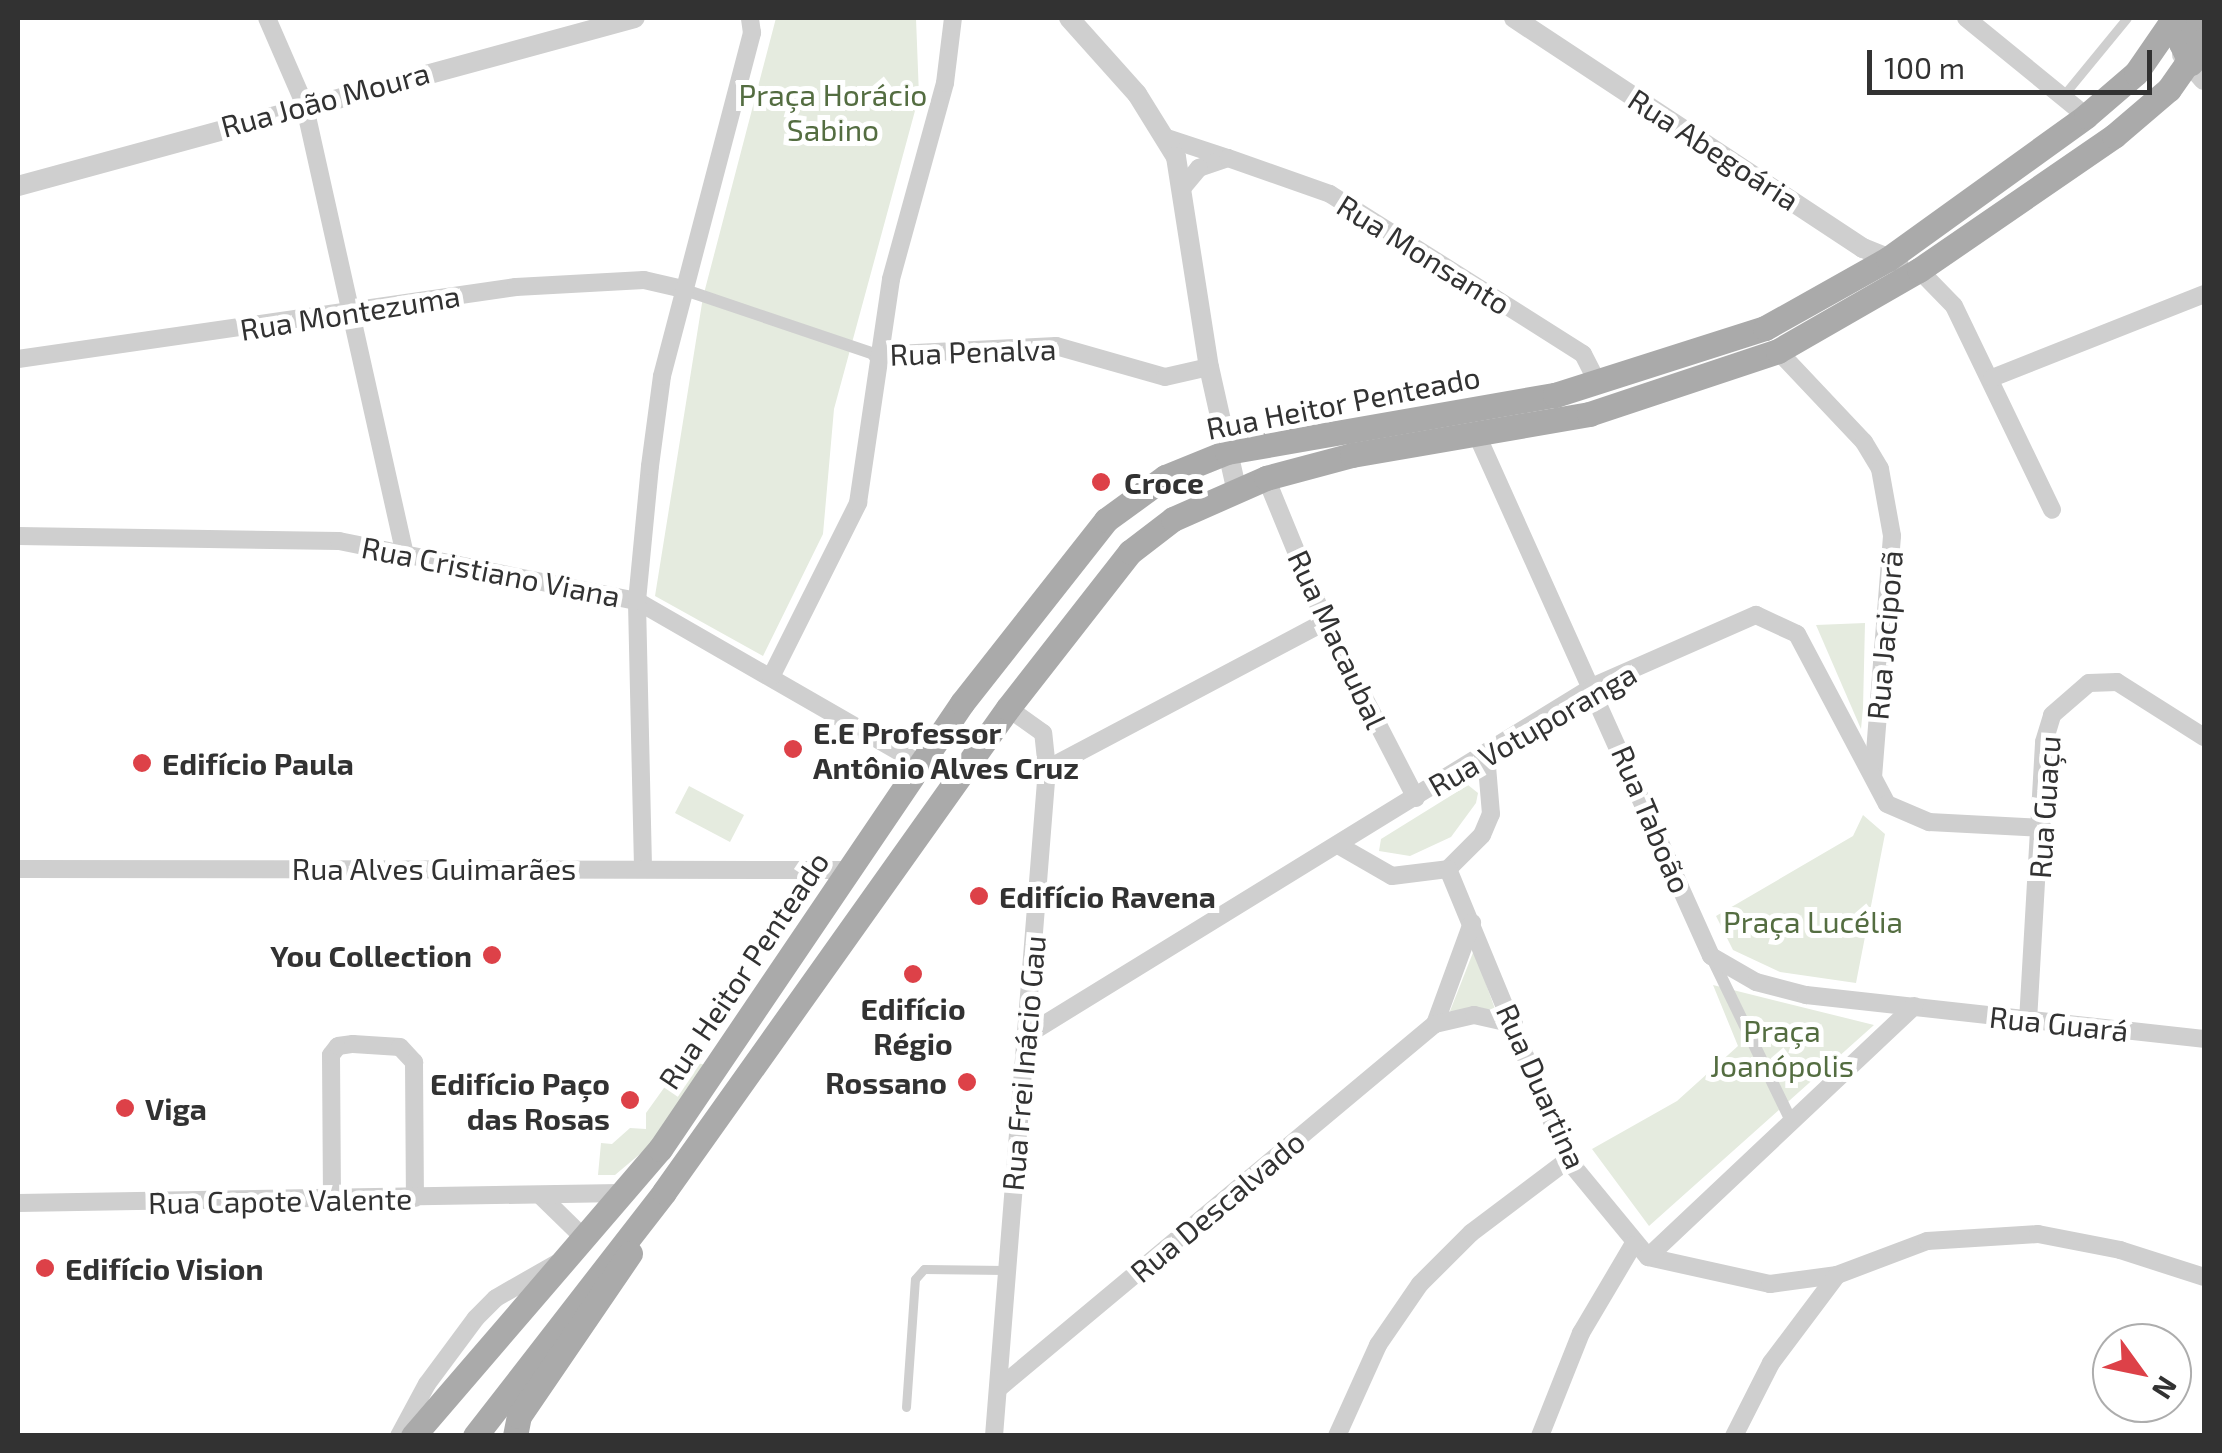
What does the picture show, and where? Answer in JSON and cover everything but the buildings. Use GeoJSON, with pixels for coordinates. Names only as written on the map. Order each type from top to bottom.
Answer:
{"type":"FeatureCollection","features":[{"type":"Feature","properties":{"kind":"main road"},"geometry":{"type":"LineString","coordinates":[[2194,18],[2182,43],[2198,71]]}},
{"type":"Feature","properties":{"kind":"main road","name":"Rua Heitor Penteado"},"geometry":{"type":"LineString","coordinates":[[413,1436],[557,1262],[660,1149],[920,764],[1106,520],[1165,477],[1227,452],[1598,383],[1765,328],[1888,259],[2086,116],[2136,73],[2167,28]]}},
{"type":"Feature","properties":{"kind":"main road","name":"Rua Heitor Penteado"},"geometry":{"type":"LineString","coordinates":[[664,1192],[1008,708],[1130,552],[1173,519],[1266,478],[1589,414],[1778,351],[1918,270],[2114,136],[2198,71],[2204,39]]}},
{"type":"Feature","properties":{"kind":"main road"},"geometry":{"type":"LineString","coordinates":[[475,1436],[664,1192]]}},
{"type":"Feature","properties":{"kind":"main road"},"geometry":{"type":"LineString","coordinates":[[516,1436],[519,1416],[613,1284],[664,1192]]}},
{"type":"Feature","properties":{"kind":"street"},"geometry":{"type":"LineString","coordinates":[[267,18],[304,103],[404,550]]}},
{"type":"Feature","properties":{"kind":"street","name":"Rua João Moura"},"geometry":{"type":"LineString","coordinates":[[18,186],[304,103],[635,18]]}},
{"type":"Feature","properties":{"kind":"street"},"geometry":{"type":"LineString","coordinates":[[644,867],[637,601],[662,376],[752,33],[750,18]]}},
{"type":"Feature","properties":{"kind":"street"},"geometry":{"type":"LineString","coordinates":[[771,678],[858,504],[877,355],[945,83],[953,18]]}},
{"type":"Feature","properties":{"kind":"street"},"geometry":{"type":"LineString","coordinates":[[1069,18],[1137,94],[1164,137],[1182,188],[1209,367],[1236,488]]}},
{"type":"Feature","properties":{"kind":"street","name":"Rua Abegoária"},"geometry":{"type":"LineString","coordinates":[[1514,18],[1888,259],[1918,270]]}},
{"type":"Feature","properties":{"kind":"street"},"geometry":{"type":"LineString","coordinates":[[1966,18],[2086,116]]}},
{"type":"Feature","properties":{"kind":"street"},"geometry":{"type":"LineString","coordinates":[[2167,28],[2198,71]]}},
{"type":"Feature","properties":{"kind":"street","name":"Rua Monsanto"},"geometry":{"type":"LineString","coordinates":[[1164,137],[1330,194],[1583,354],[1598,383]]}},
{"type":"Feature","properties":{"kind":"street"},"geometry":{"type":"LineString","coordinates":[[1182,188],[1200,168],[1228,158]]}},
{"type":"Feature","properties":{"kind":"street"},"geometry":{"type":"LineString","coordinates":[[1918,270],[1954,306],[1992,378],[2052,510]]}},
{"type":"Feature","properties":{"kind":"street","name":"Rua Montezuma"},"geometry":{"type":"LineString","coordinates":[[18,359],[353,314],[516,287],[644,280],[682,290]]}},
{"type":"Feature","properties":{"kind":"street","name":"Rua Penalva"},"geometry":{"type":"LineString","coordinates":[[682,290],[877,355],[1056,346],[1165,377],[1209,367]]}},
{"type":"Feature","properties":{"kind":"street"},"geometry":{"type":"LineString","coordinates":[[1992,378],[2204,294]]}},
{"type":"Feature","properties":{"kind":"street","name":"Rua Jaciporã"},"geometry":{"type":"LineString","coordinates":[[1778,351],[1864,442],[1880,469],[1892,536],[1872,778]]}},
{"type":"Feature","properties":{"kind":"street","name":"Rua Taboão"},"geometry":{"type":"LineString","coordinates":[[1477,435],[1594,686],[1711,956]]}},
{"type":"Feature","properties":{"kind":"street","name":"Rua Macaubal"},"geometry":{"type":"LineString","coordinates":[[1266,478],[1324,622],[1416,798]]}},
{"type":"Feature","properties":{"kind":"street","name":"Rua Cristiano Viana"},"geometry":{"type":"LineString","coordinates":[[18,536],[271,537],[404,550],[637,601],[920,764]]}},
{"type":"Feature","properties":{"kind":"street","name":"Rua Votuporanga"},"geometry":{"type":"LineString","coordinates":[[1026,1035],[1594,686],[1756,615],[1776,619],[1796,634],[1816,664],[1887,804],[1906,818],[2043,828]]}},
{"type":"Feature","properties":{"kind":"street"},"geometry":{"type":"LineString","coordinates":[[1047,769],[1324,622]]}},
{"type":"Feature","properties":{"kind":"street","name":"Rua Guaçu"},"geometry":{"type":"LineString","coordinates":[[2028,1020],[2043,828],[2044,742],[2052,715],[2072,692],[2089,683],[2118,682],[2204,737]]}},
{"type":"Feature","properties":{"kind":"street","name":"Rua Frei Inácio Gau"},"geometry":{"type":"LineString","coordinates":[[994,1436],[1047,769],[1043,733],[1008,708]]}},
{"type":"Feature","properties":{"kind":"street"},"geometry":{"type":"LineString","coordinates":[[1338,845],[1392,876],[1448,870],[1482,835],[1491,814],[1486,754]]}},
{"type":"Feature","properties":{"kind":"street","name":"Rua Alves Guimarães"},"geometry":{"type":"LineString","coordinates":[[18,869],[851,870]]}},
{"type":"Feature","properties":{"kind":"street","name":"Rua Duartina"},"geometry":{"type":"LineString","coordinates":[[1448,870],[1568,1160],[1641,1251]]}},
{"type":"Feature","properties":{"kind":"street","name":"Rua Descalvado"},"geometry":{"type":"LineString","coordinates":[[999,1388],[1434,1024],[1472,923]]}},
{"type":"Feature","properties":{"kind":"street"},"geometry":{"type":"LineString","coordinates":[[1711,956],[1778,990],[1914,1006]]}},
{"type":"Feature","properties":{"kind":"street"},"geometry":{"type":"LineString","coordinates":[[1711,956],[1792,1122]]}},
{"type":"Feature","properties":{"kind":"street"},"geometry":{"type":"LineString","coordinates":[[1540,1436],[1581,1333],[1641,1251],[1792,1122],[1914,1006]]}},
{"type":"Feature","properties":{"kind":"street","name":"Rua Guará"},"geometry":{"type":"LineString","coordinates":[[1914,1006],[2204,1040]]}},
{"type":"Feature","properties":{"kind":"street"},"geometry":{"type":"LineString","coordinates":[[1434,1024],[1474,1015],[1514,1024]]}},
{"type":"Feature","properties":{"kind":"street"},"geometry":{"type":"LineString","coordinates":[[332,1199],[331,1055],[338,1046],[353,1044],[400,1046],[414,1062],[415,1198]]}},
{"type":"Feature","properties":{"kind":"street"},"geometry":{"type":"LineString","coordinates":[[1336,1436],[1378,1345],[1420,1284],[1471,1233],[1568,1160]]}},
{"type":"Feature","properties":{"kind":"street","name":"Rua Capote Valente"},"geometry":{"type":"LineString","coordinates":[[18,1202],[542,1197],[621,1192]]}},
{"type":"Feature","properties":{"kind":"street"},"geometry":{"type":"LineString","coordinates":[[542,1197],[582,1236]]}},
{"type":"Feature","properties":{"kind":"street"},"geometry":{"type":"LineString","coordinates":[[1641,1251],[1770,1284],[1837,1275],[1927,1241],[2038,1234],[2120,1250],[2204,1277]]}},
{"type":"Feature","properties":{"kind":"street","name":"Rua Heitor Penteado"},"geometry":{"type":"LineString","coordinates":[[400,1436],[435,1371],[476,1318],[496,1298],[557,1262]]}},
{"type":"Feature","properties":{"kind":"street"},"geometry":{"type":"LineString","coordinates":[[1734,1436],[1772,1363],[1837,1275]]}},
{"type":"Feature","properties":{"kind":"lane"},"geometry":{"type":"LineString","coordinates":[[2062,97],[2127,18]]}},
{"type":"Feature","properties":{"kind":"lane"},"geometry":{"type":"LineString","coordinates":[[906,1407],[915,1279],[924,1268],[1005,1270]]}},
{"type":"Feature","properties":{"kind":"green space","name":"Praça Horácio Sabino"},"geometry":{"type":"Polygon","coordinates":[[[776,18],[916,18],[919,96],[834,409],[823,534],[763,656],[655,596],[703,297],[776,18]]]}},
{"type":"Feature","properties":{"kind":"green space"},"geometry":{"type":"Polygon","coordinates":[[[1865,623],[1863,708],[1861,729],[1816,625],[1865,623]]]}},
{"type":"Feature","properties":{"kind":"green space"},"geometry":{"type":"Polygon","coordinates":[[[1468,785],[1478,793],[1476,803],[1451,837],[1410,856],[1379,851],[1381,839],[1468,785]]]}},
{"type":"Feature","properties":{"kind":"green space"},"geometry":{"type":"Polygon","coordinates":[[[689,786],[744,815],[730,842],[675,813],[689,786]]]}},
{"type":"Feature","properties":{"kind":"green space","name":"Praça Lucélia"},"geometry":{"type":"Polygon","coordinates":[[[1863,815],[1885,834],[1856,983],[1780,972],[1733,950],[1716,916],[1853,836],[1863,815]]]}},
{"type":"Feature","properties":{"kind":"green space"},"geometry":{"type":"Polygon","coordinates":[[[1474,950],[1495,1009],[1450,1011],[1474,950]]]}},
{"type":"Feature","properties":{"kind":"green space","name":"Praça Joanópolis"},"geometry":{"type":"Polygon","coordinates":[[[1713,985],[1874,1025],[1649,1226],[1592,1149],[1677,1101],[1738,1046],[1713,985]]]}},
{"type":"Feature","properties":{"kind":"green space"},"geometry":{"type":"Polygon","coordinates":[[[684,1060],[706,1065],[653,1143],[615,1175],[598,1175],[601,1143],[612,1144],[630,1128],[646,1129],[646,1113],[684,1060]]]}},
{"type":"Feature","properties":{"kind":"place","name":"Croce"},"geometry":{"type":"Point","coordinates":[1101,482]}},
{"type":"Feature","properties":{"kind":"place","name":"E.E Professor Antônio Alves Cruz"},"geometry":{"type":"Point","coordinates":[793,749]}},
{"type":"Feature","properties":{"kind":"place","name":"Edifício Paula"},"geometry":{"type":"Point","coordinates":[142,763]}},
{"type":"Feature","properties":{"kind":"place","name":"Edifício Ravena"},"geometry":{"type":"Point","coordinates":[979,896]}},
{"type":"Feature","properties":{"kind":"place","name":"You Collection"},"geometry":{"type":"Point","coordinates":[492,955]}},
{"type":"Feature","properties":{"kind":"place","name":"Edifício Régio"},"geometry":{"type":"Point","coordinates":[913,974]}},
{"type":"Feature","properties":{"kind":"place","name":"Rossano"},"geometry":{"type":"Point","coordinates":[967,1082]}},
{"type":"Feature","properties":{"kind":"place","name":"Edifício Paço das Rosas"},"geometry":{"type":"Point","coordinates":[630,1100]}},
{"type":"Feature","properties":{"kind":"place","name":"Viga"},"geometry":{"type":"Point","coordinates":[125,1108]}},
{"type":"Feature","properties":{"kind":"place","name":"Edifício Vision"},"geometry":{"type":"Point","coordinates":[45,1268]}}]}
